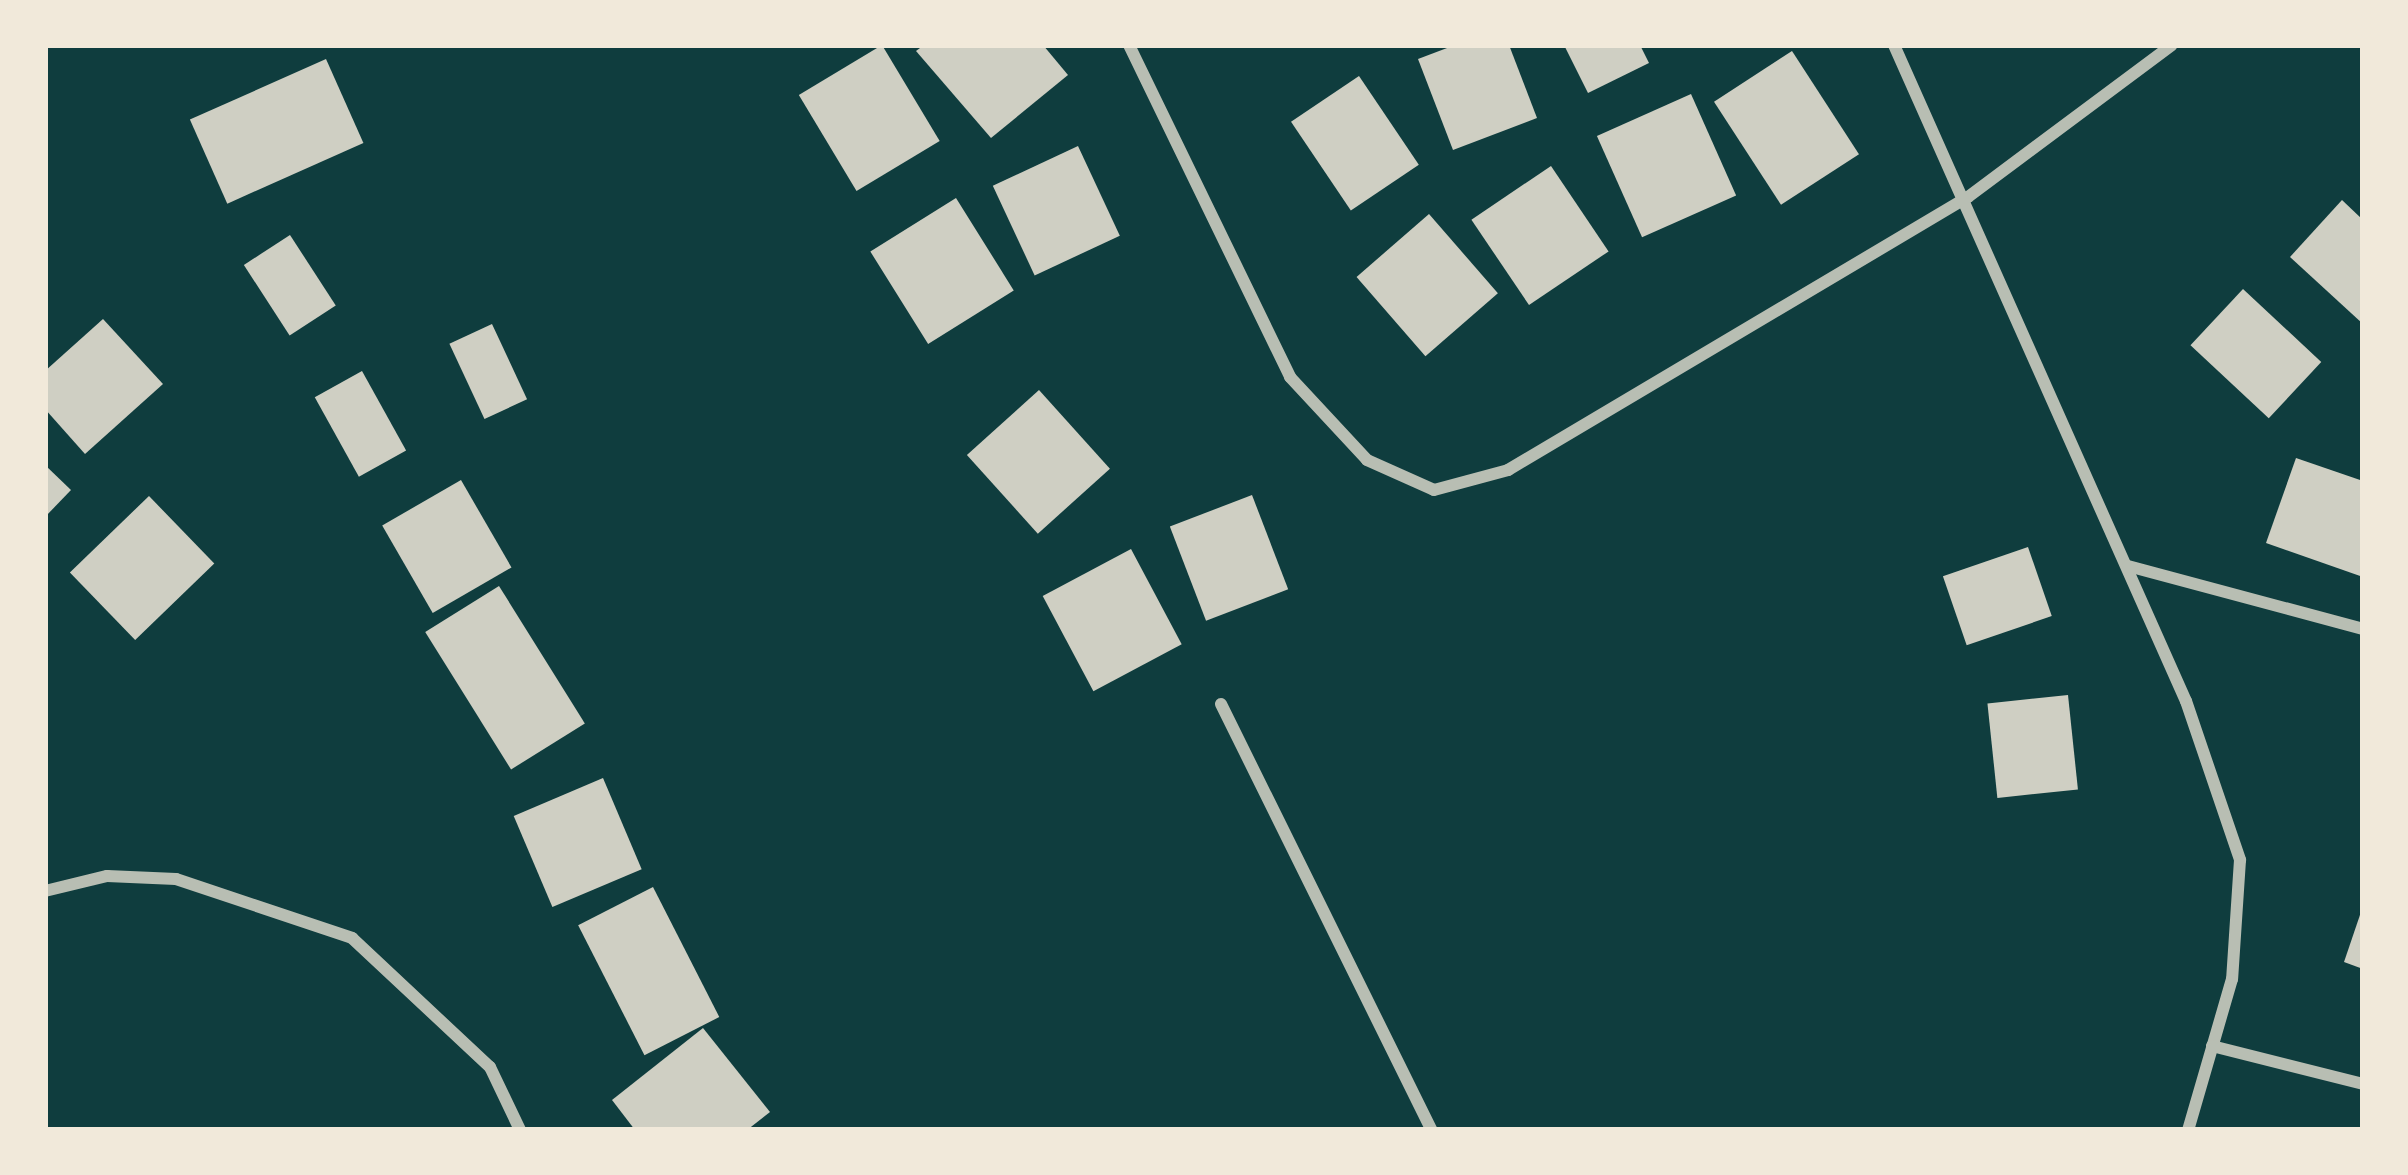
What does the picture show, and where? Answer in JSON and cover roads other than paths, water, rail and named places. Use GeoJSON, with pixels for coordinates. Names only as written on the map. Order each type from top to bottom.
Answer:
{"type":"FeatureCollection","features":[{"type":"Feature","properties":{"kind":"street"},"geometry":{"type":"LineString","coordinates":[[1129,45],[1290,376],[1367,460],[1434,490],[1508,470],[1968,197],[2172,45]]}},
{"type":"Feature","properties":{"kind":"street"},"geometry":{"type":"LineString","coordinates":[[1894,45],[1968,197],[2128,566],[2240,860],[2232,979],[2188,1130]]}},
{"type":"Feature","properties":{"kind":"street"},"geometry":{"type":"LineString","coordinates":[[2128,566],[2363,629]]}},
{"type":"Feature","properties":{"kind":"street"},"geometry":{"type":"LineString","coordinates":[[1221,704],[1432,1130]]}},
{"type":"Feature","properties":{"kind":"street"},"geometry":{"type":"LineString","coordinates":[[45,891],[107,876],[176,879],[352,938],[490,1067],[520,1130]]}},
{"type":"Feature","properties":{"kind":"street"},"geometry":{"type":"LineString","coordinates":[[2212,1046],[2363,1084]]}}]}
